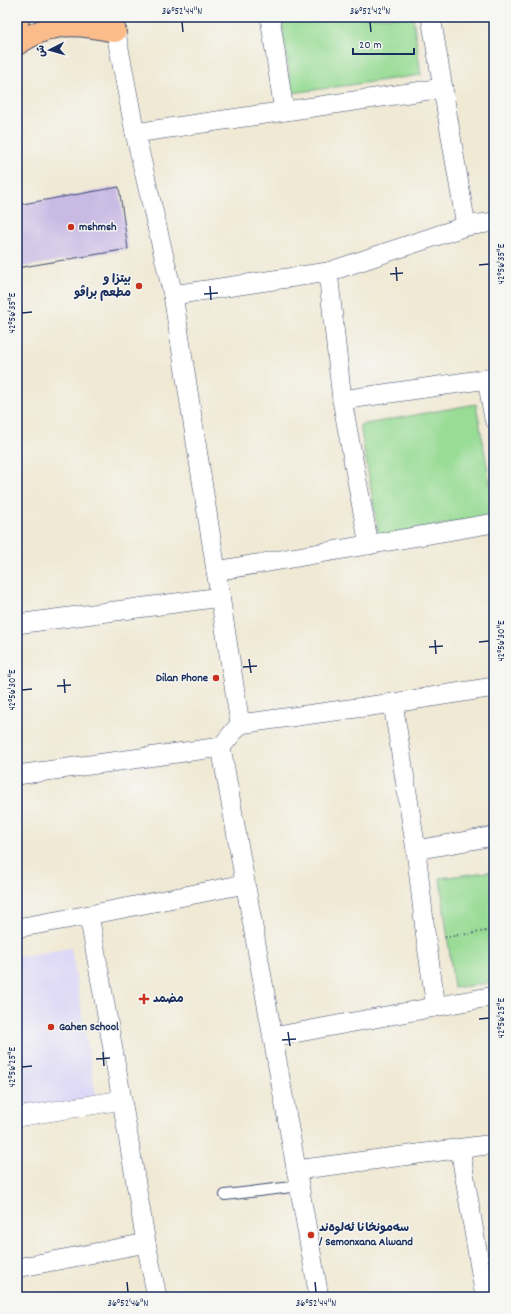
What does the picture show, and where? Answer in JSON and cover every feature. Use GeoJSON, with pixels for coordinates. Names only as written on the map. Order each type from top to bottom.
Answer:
{"type":"FeatureCollection","features":[{"type":"Feature","properties":{"kind":"main road"},"geometry":{"type":"LineString","coordinates":[[17,25],[18,17]]}},
{"type":"Feature","properties":{"kind":"main road"},"geometry":{"type":"LineString","coordinates":[[17,44],[32,35],[51,27],[71,24],[114,24]]}},
{"type":"Feature","properties":{"kind":"street"},"geometry":{"type":"LineString","coordinates":[[270,17],[284,111]]}},
{"type":"Feature","properties":{"kind":"street"},"geometry":{"type":"LineString","coordinates":[[431,17],[466,226]]}},
{"type":"Feature","properties":{"kind":"street"},"geometry":{"type":"LineString","coordinates":[[114,24],[135,132],[173,295],[240,724]]}},
{"type":"Feature","properties":{"kind":"street"},"geometry":{"type":"LineString","coordinates":[[135,132],[443,88]]}},
{"type":"Feature","properties":{"kind":"street"},"geometry":{"type":"LineString","coordinates":[[173,295],[328,272],[466,226],[494,222]]}},
{"type":"Feature","properties":{"kind":"street"},"geometry":{"type":"LineString","coordinates":[[328,272],[342,400],[369,545]]}},
{"type":"Feature","properties":{"kind":"street"},"geometry":{"type":"LineString","coordinates":[[342,400],[491,379],[494,419]]}},
{"type":"Feature","properties":{"kind":"street"},"geometry":{"type":"LineString","coordinates":[[216,571],[494,523]]}},
{"type":"Feature","properties":{"kind":"street"},"geometry":{"type":"LineString","coordinates":[[17,624],[221,597]]}},
{"type":"Feature","properties":{"kind":"street"},"geometry":{"type":"LineString","coordinates":[[17,775],[221,747],[240,724],[393,703],[494,687]]}},
{"type":"Feature","properties":{"kind":"street"},"geometry":{"type":"LineString","coordinates":[[393,703],[416,850],[426,940],[436,1007]]}},
{"type":"Feature","properties":{"kind":"street"},"geometry":{"type":"LineString","coordinates":[[221,747],[320,1297]]}},
{"type":"Feature","properties":{"kind":"street"},"geometry":{"type":"LineString","coordinates":[[416,850],[494,836]]}},
{"type":"Feature","properties":{"kind":"street"},"geometry":{"type":"LineString","coordinates":[[17,928],[245,884]]}},
{"type":"Feature","properties":{"kind":"street"},"geometry":{"type":"LineString","coordinates":[[89,915],[146,1243],[157,1297]]}},
{"type":"Feature","properties":{"kind":"street"},"geometry":{"type":"LineString","coordinates":[[273,1037],[494,996]]}},
{"type":"Feature","properties":{"kind":"street"},"geometry":{"type":"LineString","coordinates":[[17,1117],[122,1100]]}},
{"type":"Feature","properties":{"kind":"street"},"geometry":{"type":"LineString","coordinates":[[298,1178],[494,1144]]}},
{"type":"Feature","properties":{"kind":"street"},"geometry":{"type":"LineString","coordinates":[[460,1149],[485,1297]]}},
{"type":"Feature","properties":{"kind":"street"},"geometry":{"type":"LineString","coordinates":[[17,1268],[146,1243]]}},
{"type":"Feature","properties":{"kind":"lane"},"geometry":{"type":"LineString","coordinates":[[225,1196],[298,1178]]}},
{"type":"Feature","properties":{"kind":"path"},"geometry":{"type":"LineString","coordinates":[[426,940],[494,929]]}},
{"type":"Feature","properties":{"kind":"shaded area","name":"Gahen School"},"geometry":{"type":"Polygon","coordinates":[[[71,948],[96,1097],[17,1111],[17,957],[71,948]]]}},
{"type":"Feature","properties":{"kind":"green space"},"geometry":{"type":"Polygon","coordinates":[[[281,17],[413,17],[421,75],[292,93],[281,17]]]}},
{"type":"Feature","properties":{"kind":"green space"},"geometry":{"type":"Polygon","coordinates":[[[476,404],[494,504],[494,515],[379,536],[360,425],[476,404]]]}},
{"type":"Feature","properties":{"kind":"green space"},"geometry":{"type":"Polygon","coordinates":[[[494,871],[494,982],[454,988],[440,878],[494,871]]]}},
{"type":"Feature","properties":{"kind":"building","name":"mshmsh"},"geometry":{"type":"Polygon","coordinates":[[[119,187],[128,249],[17,268],[17,205],[119,187]]]}},
{"type":"Feature","properties":{"kind":"place","name":"mshmsh"},"geometry":{"type":"Point","coordinates":[71,227]}},
{"type":"Feature","properties":{"kind":"place","name":"بيتزا و مطعم براڤو"},"geometry":{"type":"Point","coordinates":[139,286]}},
{"type":"Feature","properties":{"kind":"place","name":"Dilan Phone"},"geometry":{"type":"Point","coordinates":[216,678]}},
{"type":"Feature","properties":{"kind":"place","name":"مضمد"},"geometry":{"type":"Point","coordinates":[144,999]}},
{"type":"Feature","properties":{"kind":"place","name":"Gahen School"},"geometry":{"type":"Point","coordinates":[51,1027]}},
{"type":"Feature","properties":{"kind":"place","name":"سەمونخانا ئەلوەند / Semonxana Alwand"},"geometry":{"type":"Point","coordinates":[311,1235]}}]}
